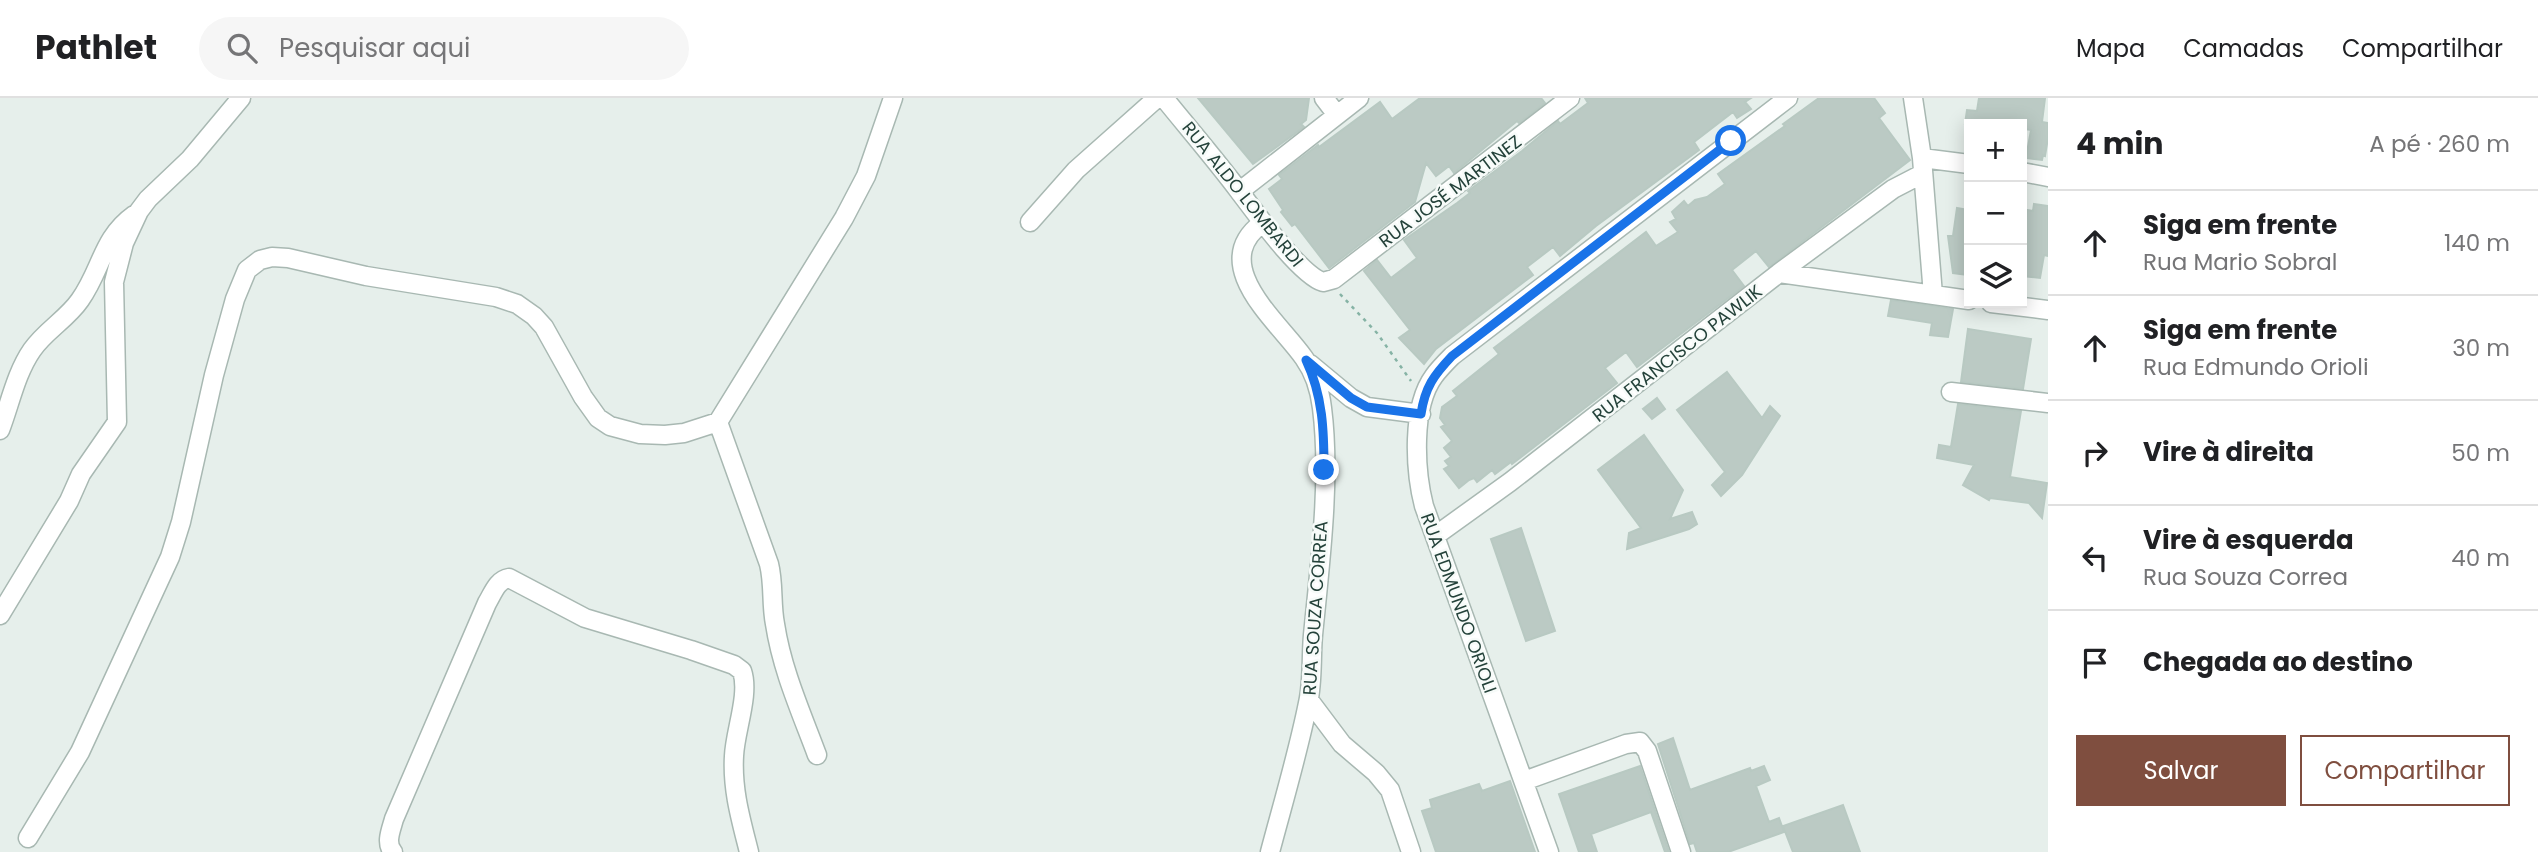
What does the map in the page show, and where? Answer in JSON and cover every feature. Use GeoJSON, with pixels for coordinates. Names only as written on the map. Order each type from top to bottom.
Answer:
{"type":"FeatureCollection","features":[{"type":"Feature","properties":{"kind":"street"},"geometry":{"type":"LineString","coordinates":[[0,615],[58,520],[81,474],[117,422],[114,282],[124,243],[139,211],[148,199],[190,159],[241,98]]}},
{"type":"Feature","properties":{"kind":"street"},"geometry":{"type":"LineString","coordinates":[[28,838],[80,752],[170,557],[181,522],[235,299],[247,270],[260,260],[272,257],[288,258],[366,276],[496,297],[517,304],[544,327],[583,397],[598,418],[610,426],[640,434],[684,433],[718,422],[844,218],[866,177],[893,98]]}},
{"type":"Feature","properties":{"kind":"street"},"geometry":{"type":"LineString","coordinates":[[1030,222],[1076,170],[1157,98]]}},
{"type":"Feature","properties":{"kind":"street","name":"RUA ALDO LOMBARDI"},"geometry":{"type":"LineString","coordinates":[[1164,98],[1262,222],[1311,276],[1328,282]]}},
{"type":"Feature","properties":{"kind":"street"},"geometry":{"type":"LineString","coordinates":[[1325,98],[1337,115]]}},
{"type":"Feature","properties":{"kind":"street"},"geometry":{"type":"LineString","coordinates":[[1240,191],[1359,98]]}},
{"type":"Feature","properties":{"kind":"street","name":"RUA JOSÉ MARTINEZ"},"geometry":{"type":"LineString","coordinates":[[1328,282],[1570,98]]}},
{"type":"Feature","properties":{"kind":"street","name":"RUA EDMUNDO ORIOLI"},"geometry":{"type":"LineString","coordinates":[[1549,852],[1417,479],[1416,454],[1422,406],[1432,378],[1452,356],[1788,98]]}},
{"type":"Feature","properties":{"kind":"street"},"geometry":{"type":"LineString","coordinates":[[1913,98],[1933,295]]}},
{"type":"Feature","properties":{"kind":"street"},"geometry":{"type":"LineString","coordinates":[[1922,166],[1964,164]]}},
{"type":"Feature","properties":{"kind":"street","name":"RUA FRANCISCO PAWLIK"},"geometry":{"type":"LineString","coordinates":[[1435,536],[1510,482],[1779,273],[1922,166]]}},
{"type":"Feature","properties":{"kind":"street"},"geometry":{"type":"LineString","coordinates":[[2027,173],[2048,177]]}},
{"type":"Feature","properties":{"kind":"street"},"geometry":{"type":"LineString","coordinates":[[0,430],[31,351],[80,300],[115,231],[139,211]]}},
{"type":"Feature","properties":{"kind":"street","name":"RUA SOUZA CORREA"},"geometry":{"type":"LineString","coordinates":[[1262,222],[1250,232],[1240,257],[1244,278],[1306,360],[1315,379],[1322,406],[1324,442],[1320,567],[1309,700],[1270,852]]}},
{"type":"Feature","properties":{"kind":"street"},"geometry":{"type":"LineString","coordinates":[[1779,273],[1964,299]]}},
{"type":"Feature","properties":{"kind":"street"},"geometry":{"type":"LineString","coordinates":[[2027,307],[2048,310]]}},
{"type":"Feature","properties":{"kind":"street"},"geometry":{"type":"LineString","coordinates":[[1306,360],[1351,398],[1367,407],[1422,406]]}},
{"type":"Feature","properties":{"kind":"street"},"geometry":{"type":"LineString","coordinates":[[1951,392],[2048,403]]}},
{"type":"Feature","properties":{"kind":"street"},"geometry":{"type":"LineString","coordinates":[[718,422],[769,564],[773,582],[775,624],[784,664],[817,755]]}},
{"type":"Feature","properties":{"kind":"street"},"geometry":{"type":"LineString","coordinates":[[393,852],[389,835],[394,819],[487,603],[501,580],[509,578],[585,618],[620,631],[691,650],[742,671],[745,688],[734,754],[734,776],[736,797],[749,852]]}},
{"type":"Feature","properties":{"kind":"street"},"geometry":{"type":"LineString","coordinates":[[1309,700],[1342,744],[1385,783],[1411,852]]}},
{"type":"Feature","properties":{"kind":"street"},"geometry":{"type":"LineString","coordinates":[[1524,781],[1626,744],[1640,743],[1647,751],[1681,852]]}},
{"type":"Feature","properties":{"kind":"path"},"geometry":{"type":"LineString","coordinates":[[1328,282],[1377,333],[1422,406]]}},
{"type":"Feature","properties":{"kind":"building"},"geometry":{"type":"Polygon","coordinates":[[[1198,98],[1309,98],[1306,120],[1301,124],[1304,127],[1253,164],[1198,98]]]}},
{"type":"Feature","properties":{"kind":"building"},"geometry":{"type":"Polygon","coordinates":[[[1420,98],[1541,98],[1545,103],[1519,123],[1517,121],[1454,173],[1449,166],[1436,176],[1426,163],[1415,202],[1329,268],[1295,224],[1292,226],[1281,212],[1283,210],[1269,189],[1282,179],[1279,175],[1380,102],[1392,119],[1420,98]]]}},
{"type":"Feature","properties":{"kind":"building"},"geometry":{"type":"Polygon","coordinates":[[[1585,98],[1751,98],[1745,102],[1751,109],[1737,118],[1733,112],[1694,142],[1699,150],[1560,256],[1553,247],[1527,267],[1533,275],[1436,349],[1424,364],[1399,338],[1410,330],[1364,271],[1377,260],[1391,278],[1417,258],[1404,240],[1470,193],[1468,191],[1558,121],[1560,124],[1588,103],[1585,98]]]}},
{"type":"Feature","properties":{"kind":"building"},"geometry":{"type":"Polygon","coordinates":[[[1819,98],[1874,98],[1885,113],[1879,118],[1910,160],[1769,267],[1756,251],[1732,270],[1744,286],[1637,367],[1626,352],[1605,368],[1617,383],[1512,464],[1511,462],[1495,474],[1492,470],[1477,482],[1474,478],[1469,480],[1459,488],[1444,469],[1449,466],[1445,461],[1451,457],[1444,448],[1452,441],[1441,427],[1445,425],[1440,418],[1442,407],[1457,396],[1453,391],[1499,354],[1494,348],[1646,232],[1656,246],[1678,232],[1670,222],[1676,219],[1672,212],[1684,201],[1688,206],[1725,184],[1718,174],[1819,98]]]}},
{"type":"Feature","properties":{"kind":"building"},"geometry":{"type":"Polygon","coordinates":[[[1979,98],[2045,98],[2042,122],[2048,123],[2048,138],[2045,156],[2043,155],[2042,160],[2027,158],[2031,130],[2027,129],[2027,119],[1966,119],[1967,110],[1977,111],[1979,98]]]}},
{"type":"Feature","properties":{"kind":"building"},"geometry":{"type":"Polygon","coordinates":[[[2034,204],[2048,206],[2048,256],[2044,255],[2040,278],[2027,277],[2027,210],[2033,211],[2034,204]]]}},
{"type":"Feature","properties":{"kind":"building"},"geometry":{"type":"Polygon","coordinates":[[[1957,208],[1964,209],[1964,274],[1953,273],[1948,236],[1953,236],[1957,208]]]}},
{"type":"Feature","properties":{"kind":"building"},"geometry":{"type":"Polygon","coordinates":[[[1891,300],[1953,309],[1948,337],[1930,335],[1932,323],[1888,316],[1891,300]]]}},
{"type":"Feature","properties":{"kind":"building"},"geometry":{"type":"Polygon","coordinates":[[[1968,329],[2031,339],[2023,389],[1961,382],[1968,329]]]}},
{"type":"Feature","properties":{"kind":"building"},"geometry":{"type":"Polygon","coordinates":[[[1727,372],[1762,418],[1770,406],[1780,416],[1742,475],[1721,496],[1712,485],[1725,472],[1677,410],[1727,372]]]}},
{"type":"Feature","properties":{"kind":"building"},"geometry":{"type":"Polygon","coordinates":[[[1657,398],[1665,409],[1652,419],[1643,409],[1657,398]]]}},
{"type":"Feature","properties":{"kind":"building"},"geometry":{"type":"Polygon","coordinates":[[[1958,404],[2021,411],[2010,477],[2047,483],[2042,518],[2029,503],[1989,500],[1963,485],[1974,465],[1937,458],[1939,445],[1951,447],[1958,404]]]}},
{"type":"Feature","properties":{"kind":"building"},"geometry":{"type":"Polygon","coordinates":[[[1644,435],[1683,490],[1670,519],[1692,512],[1697,524],[1627,549],[1629,533],[1641,528],[1598,470],[1644,435]]]}},
{"type":"Feature","properties":{"kind":"building"},"geometry":{"type":"Polygon","coordinates":[[[1521,528],[1555,631],[1526,641],[1491,539],[1521,528]]]}},
{"type":"Feature","properties":{"kind":"building"},"geometry":{"type":"Polygon","coordinates":[[[1673,738],[1690,790],[1750,768],[1751,771],[1764,766],[1770,780],[1756,786],[1769,822],[1779,818],[1784,832],[1728,852],[1697,852],[1694,843],[1690,844],[1658,744],[1673,738]]]}},
{"type":"Feature","properties":{"kind":"building"},"geometry":{"type":"Polygon","coordinates":[[[1640,766],[1669,852],[1665,852],[1651,812],[1591,834],[1597,852],[1579,852],[1559,794],[1640,766]]]}},
{"type":"Feature","properties":{"kind":"building"},"geometry":{"type":"Polygon","coordinates":[[[1510,781],[1535,852],[1436,852],[1422,811],[1432,808],[1430,800],[1479,784],[1482,791],[1510,781]]]}},
{"type":"Feature","properties":{"kind":"building"},"geometry":{"type":"Polygon","coordinates":[[[1843,805],[1860,852],[1793,852],[1783,826],[1843,805]]]}},
{"type":"Feature","properties":{"kind":"route"},"geometry":{"type":"LineString","coordinates":[[1324,470],[1322,406],[1315,379],[1306,360],[1351,398],[1367,407],[1421,414],[1423,399],[1432,378],[1452,356],[1731,141]]}}]}
